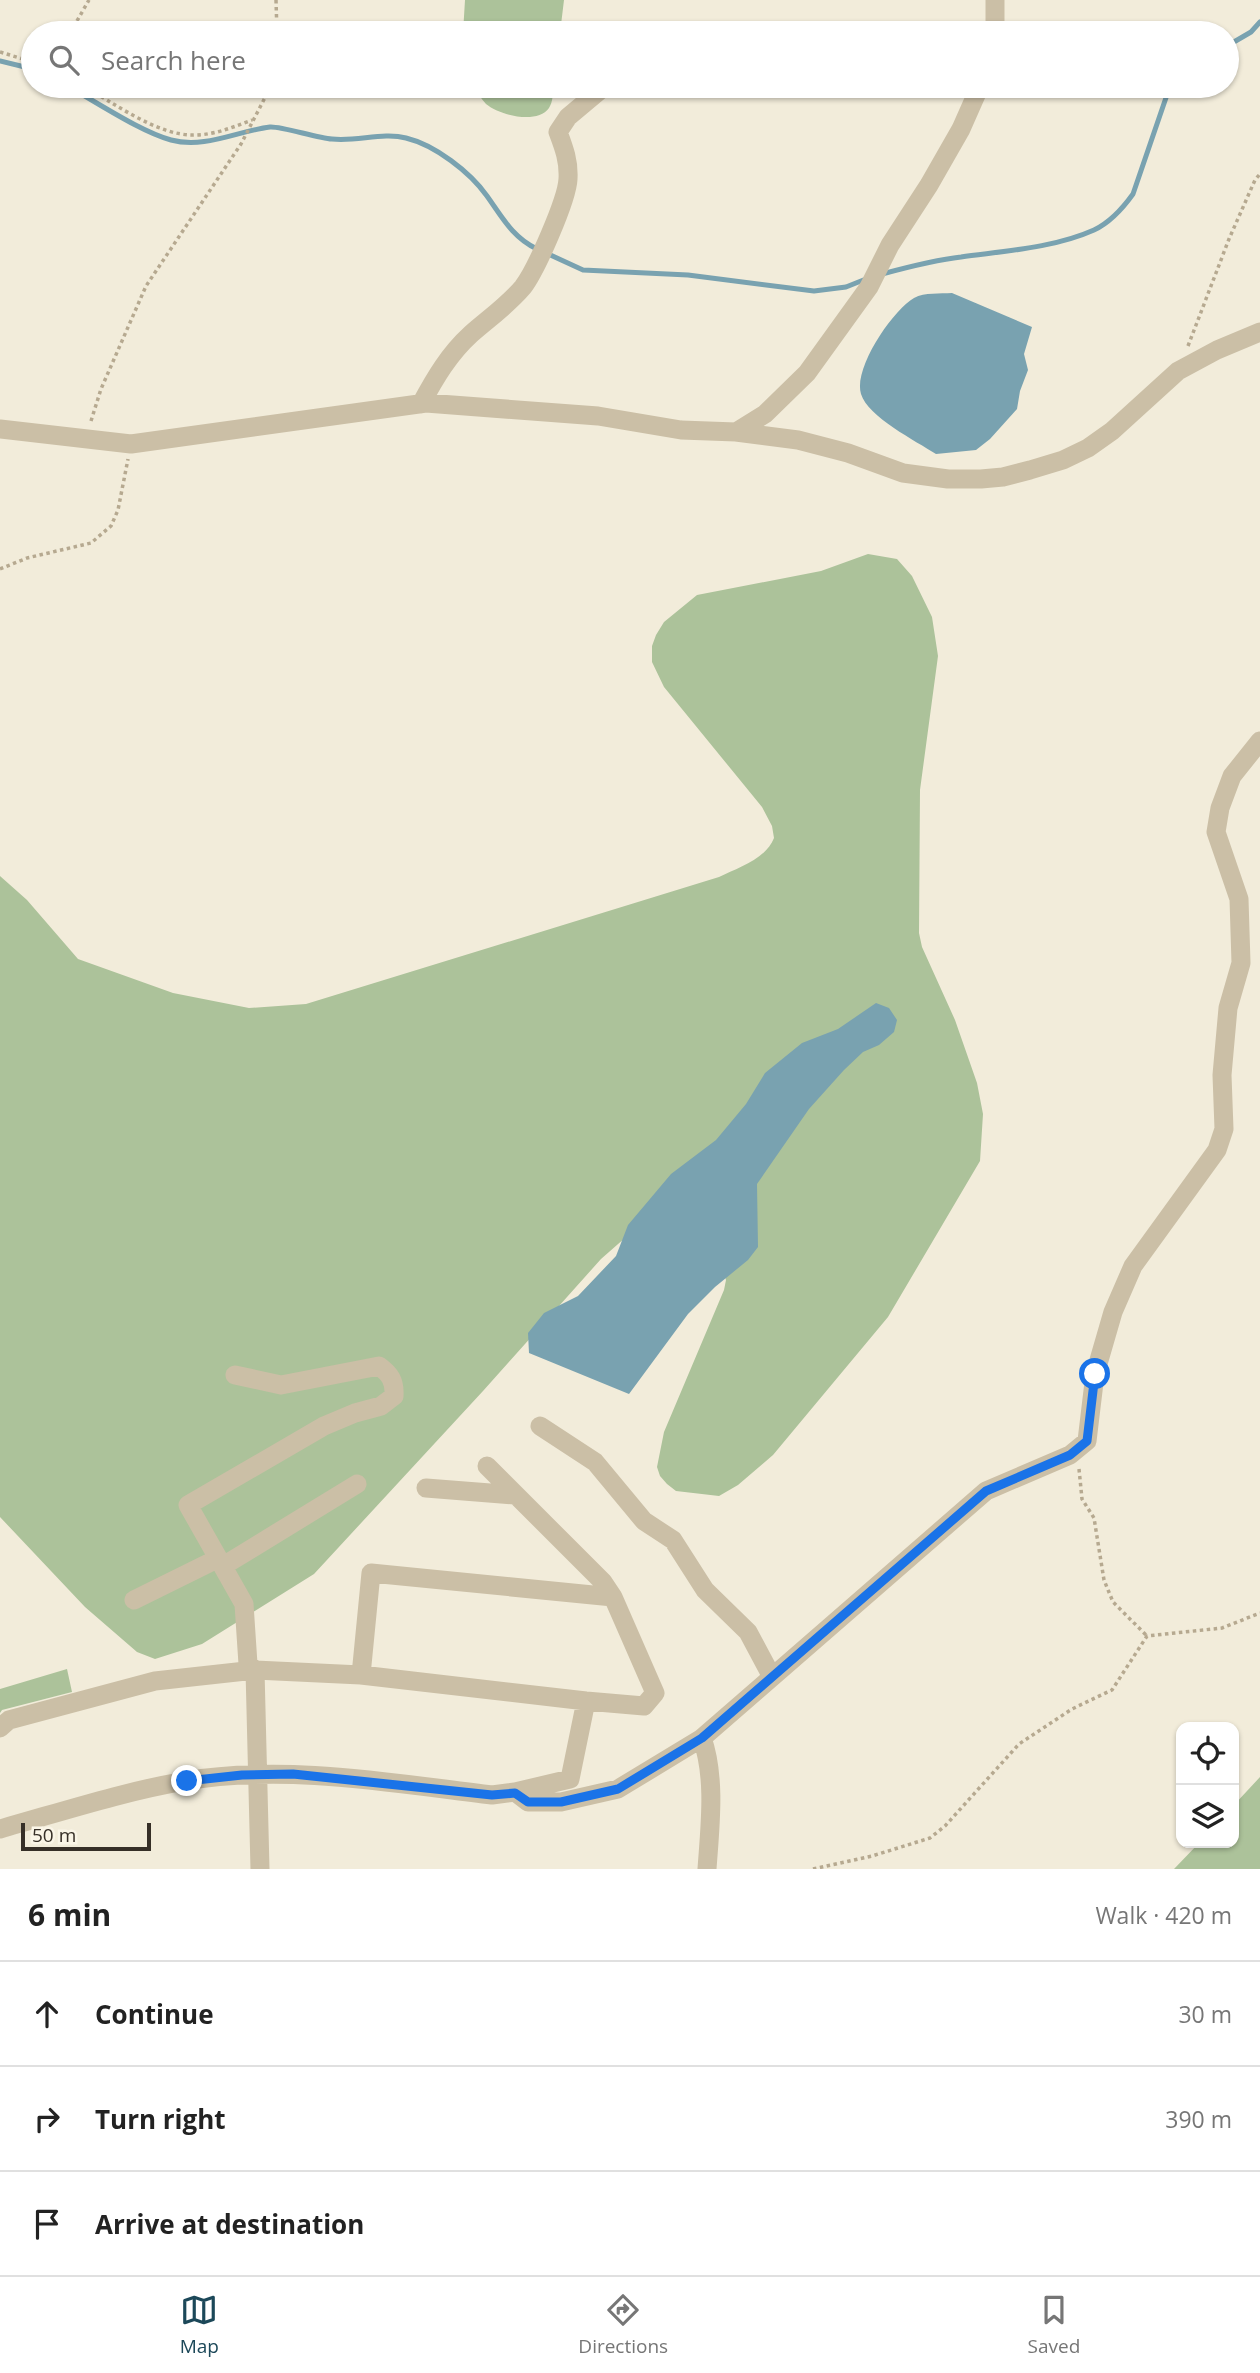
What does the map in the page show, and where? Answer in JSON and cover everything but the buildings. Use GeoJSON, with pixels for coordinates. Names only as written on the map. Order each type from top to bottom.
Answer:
{"type":"FeatureCollection","features":[{"type":"Feature","properties":{"kind":"street"},"geometry":{"type":"LineString","coordinates":[[995,0],[995,21]]}},
{"type":"Feature","properties":{"kind":"street"},"geometry":{"type":"LineString","coordinates":[[421,404],[440,369],[468,336],[522,288],[531,275],[563,201],[568,181],[567,156],[558,132],[568,117],[591,98]]}},
{"type":"Feature","properties":{"kind":"street"},"geometry":{"type":"LineString","coordinates":[[737,432],[765,414],[799,382],[869,287],[890,245],[961,129],[975,98]]}},
{"type":"Feature","properties":{"kind":"street"},"geometry":{"type":"LineString","coordinates":[[0,429],[131,444],[421,404],[598,416],[681,430],[737,432],[798,440],[848,453],[903,473],[948,479],[1003,477],[1063,460],[1088,447],[1112,430],[1178,371],[1217,350],[1260,332]]}},
{"type":"Feature","properties":{"kind":"street"},"geometry":{"type":"LineString","coordinates":[[515,1793],[528,1802],[561,1802],[618,1789],[702,1738],[986,1491],[1070,1455],[1087,1441],[1095,1374],[1113,1312],[1133,1266],[1217,1150],[1224,1129],[1222,1075],[1228,1008],[1241,963],[1241,950],[1239,899],[1216,832],[1220,808],[1232,776],[1260,741]]}},
{"type":"Feature","properties":{"kind":"street"},"geometry":{"type":"LineString","coordinates":[[236,1375],[281,1385],[379,1366],[389,1373],[395,1386],[394,1396],[381,1406],[324,1426],[188,1506],[244,1604],[248,1664],[255,1670],[260,1869]]}},
{"type":"Feature","properties":{"kind":"street"},"geometry":{"type":"LineString","coordinates":[[540,1426],[594,1462],[644,1521],[673,1540],[705,1590],[748,1632],[772,1677]]}},
{"type":"Feature","properties":{"kind":"street"},"geometry":{"type":"LineString","coordinates":[[0,1728],[9,1720],[155,1681],[255,1670],[361,1675],[644,1706],[655,1693],[613,1597],[603,1582],[487,1466]]}},
{"type":"Feature","properties":{"kind":"street"},"geometry":{"type":"LineString","coordinates":[[134,1600],[220,1562],[357,1484]]}},
{"type":"Feature","properties":{"kind":"street"},"geometry":{"type":"LineString","coordinates":[[426,1488],[515,1494]]}},
{"type":"Feature","properties":{"kind":"street"},"geometry":{"type":"LineString","coordinates":[[361,1675],[371,1573],[613,1597]]}},
{"type":"Feature","properties":{"kind":"street"},"geometry":{"type":"LineString","coordinates":[[0,1829],[140,1791],[187,1781],[257,1774],[354,1779],[492,1795],[515,1793],[570,1779],[586,1701]]}},
{"type":"Feature","properties":{"kind":"street"},"geometry":{"type":"LineString","coordinates":[[702,1738],[709,1756],[710,1823],[707,1869]]}},
{"type":"Feature","properties":{"kind":"path"},"geometry":{"type":"LineString","coordinates":[[77,21],[89,0]]}},
{"type":"Feature","properties":{"kind":"path"},"geometry":{"type":"LineString","coordinates":[[276,0],[277,21]]}},
{"type":"Feature","properties":{"kind":"path"},"geometry":{"type":"LineString","coordinates":[[0,52],[21,58]]}},
{"type":"Feature","properties":{"kind":"path"},"geometry":{"type":"LineString","coordinates":[[104,98],[143,120],[172,132],[191,135],[218,132],[253,120]]}},
{"type":"Feature","properties":{"kind":"path"},"geometry":{"type":"LineString","coordinates":[[86,440],[101,389],[146,286],[241,144],[265,98]]}},
{"type":"Feature","properties":{"kind":"path"},"geometry":{"type":"LineString","coordinates":[[1178,371],[1229,239],[1260,174]]}},
{"type":"Feature","properties":{"kind":"path"},"geometry":{"type":"LineString","coordinates":[[0,569],[27,558],[91,543],[111,526],[118,510],[131,444]]}},
{"type":"Feature","properties":{"kind":"path"},"geometry":{"type":"LineString","coordinates":[[1077,1449],[1082,1499],[1094,1518],[1104,1580],[1112,1602],[1147,1636]]}},
{"type":"Feature","properties":{"kind":"path"},"geometry":{"type":"LineString","coordinates":[[1147,1636],[1222,1628],[1260,1613]]}},
{"type":"Feature","properties":{"kind":"path"},"geometry":{"type":"LineString","coordinates":[[813,1869],[873,1856],[930,1838],[945,1826],[1019,1744],[1072,1709],[1112,1690],[1147,1636]]}},
{"type":"Feature","properties":{"kind":"green space"},"geometry":{"type":"Polygon","coordinates":[[[465,0],[564,0],[561,21],[464,21],[465,0]]]}},
{"type":"Feature","properties":{"kind":"green space"},"geometry":{"type":"Polygon","coordinates":[[[481,98],[552,98],[549,108],[543,113],[527,117],[508,115],[481,98]]]}},
{"type":"Feature","properties":{"kind":"green space"},"geometry":{"type":"Polygon","coordinates":[[[868,554],[897,559],[912,576],[932,617],[938,656],[920,790],[919,933],[922,947],[955,1020],[977,1083],[983,1114],[980,1161],[888,1317],[773,1455],[738,1485],[719,1496],[676,1491],[660,1476],[657,1467],[664,1432],[726,1280],[722,1269],[642,1223],[601,1259],[314,1574],[202,1644],[155,1659],[137,1652],[85,1607],[0,1517],[0,876],[27,900],[78,959],[173,993],[249,1008],[306,1004],[719,877],[751,862],[765,852],[774,838],[772,826],[762,807],[664,687],[652,662],[652,646],[656,635],[664,622],[697,595],[821,571],[868,554]]]}},
{"type":"Feature","properties":{"kind":"green space"},"geometry":{"type":"Polygon","coordinates":[[[67,1669],[72,1692],[2,1710],[0,1713],[0,1689],[67,1669]]]}},
{"type":"Feature","properties":{"kind":"green space"},"geometry":{"type":"Polygon","coordinates":[[[1260,1777],[1260,1869],[1174,1869],[1194,1848],[1239,1848],[1239,1800],[1260,1777]]]}},
{"type":"Feature","properties":{"kind":"water"},"geometry":{"type":"Polygon","coordinates":[[[952,293],[1032,327],[1024,354],[1028,370],[1017,409],[990,439],[976,450],[936,454],[894,428],[873,411],[865,403],[860,383],[869,355],[877,341],[905,305],[923,295],[952,293]]]}},
{"type":"Feature","properties":{"kind":"water"},"geometry":{"type":"Polygon","coordinates":[[[876,1003],[889,1008],[897,1020],[894,1032],[879,1045],[863,1052],[809,1109],[757,1184],[758,1247],[748,1260],[688,1314],[629,1394],[529,1353],[528,1333],[544,1313],[578,1296],[616,1256],[628,1225],[671,1174],[716,1140],[746,1104],[765,1073],[802,1043],[838,1029],[876,1003]]]}},
{"type":"Feature","properties":{"kind":"waterway"},"geometry":{"type":"LineString","coordinates":[[1239,39],[1251,32],[1260,22]]}},
{"type":"Feature","properties":{"kind":"waterway"},"geometry":{"type":"LineString","coordinates":[[0,61],[21,66]]}},
{"type":"Feature","properties":{"kind":"waterway"},"geometry":{"type":"LineString","coordinates":[[87,98],[145,130],[184,142],[209,141],[270,127],[332,139],[388,136],[406,138],[440,153],[462,169],[480,187],[515,233],[537,249]]}},
{"type":"Feature","properties":{"kind":"waterway"},"geometry":{"type":"LineString","coordinates":[[882,274],[941,260],[1046,245],[1100,227],[1116,214],[1133,194],[1166,98]]}},
{"type":"Feature","properties":{"kind":"waterway"},"geometry":{"type":"LineString","coordinates":[[546,253],[583,270],[688,275],[814,291],[846,287],[866,279]]}},
{"type":"Feature","properties":{"kind":"route"},"geometry":{"type":"LineString","coordinates":[[187,1781],[242,1775],[293,1774],[492,1795],[515,1793],[528,1802],[561,1802],[618,1789],[702,1738],[986,1491],[1070,1455],[1087,1441],[1095,1374]]}}]}
